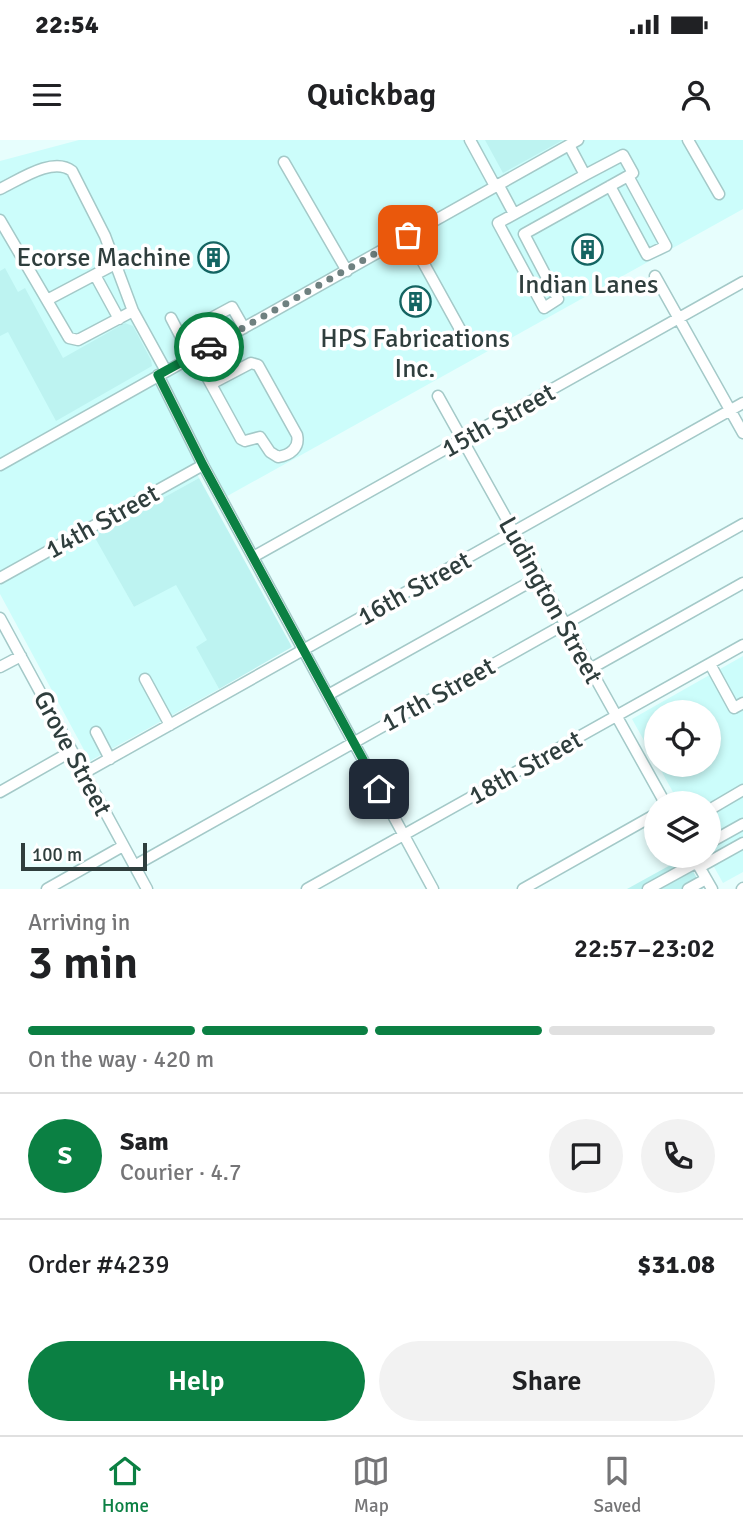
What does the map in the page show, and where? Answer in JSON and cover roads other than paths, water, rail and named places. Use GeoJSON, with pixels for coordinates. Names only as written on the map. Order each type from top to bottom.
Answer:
{"type":"FeatureCollection","features":[{"type":"Feature","properties":{"kind":"street"},"geometry":{"type":"LineString","coordinates":[[470,140],[514,214]]}},
{"type":"Feature","properties":{"kind":"street"},"geometry":{"type":"LineString","coordinates":[[688,140],[719,194]]}},
{"type":"Feature","properties":{"kind":"street"},"geometry":{"type":"LineString","coordinates":[[0,465],[573,142],[585,175]]}},
{"type":"Feature","properties":{"kind":"street"},"geometry":{"type":"LineString","coordinates":[[623,155],[633,173],[524,234],[558,299],[544,307],[498,223],[585,175],[623,155]]}},
{"type":"Feature","properties":{"kind":"street"},"geometry":{"type":"LineString","coordinates":[[284,162],[347,271]]}},
{"type":"Feature","properties":{"kind":"street"},"geometry":{"type":"LineString","coordinates":[[0,189],[50,167],[66,166],[72,171],[117,263],[133,311],[203,465],[433,889]]}},
{"type":"Feature","properties":{"kind":"street"},"geometry":{"type":"LineString","coordinates":[[610,186],[647,255],[666,246],[628,176]]}},
{"type":"Feature","properties":{"kind":"street"},"geometry":{"type":"LineString","coordinates":[[0,220],[69,338],[78,340],[133,311]]}},
{"type":"Feature","properties":{"kind":"street"},"geometry":{"type":"LineString","coordinates":[[408,235],[466,340]]}},
{"type":"Feature","properties":{"kind":"street"},"geometry":{"type":"LineString","coordinates":[[47,300],[117,263]]}},
{"type":"Feature","properties":{"kind":"street"},"geometry":{"type":"LineString","coordinates":[[95,275],[119,319]]}},
{"type":"Feature","properties":{"kind":"street"},"geometry":{"type":"LineString","coordinates":[[655,276],[743,433]]}},
{"type":"Feature","properties":{"kind":"street","name":"15th Street"},"geometry":{"type":"LineString","coordinates":[[253,558],[743,282]]}},
{"type":"Feature","properties":{"kind":"street"},"geometry":{"type":"LineString","coordinates":[[180,335],[232,307],[244,328]]}},
{"type":"Feature","properties":{"kind":"street"},"geometry":{"type":"LineString","coordinates":[[171,318],[243,440],[260,437],[270,452],[278,457],[295,448],[297,435],[258,365],[251,363],[211,384]]}},
{"type":"Feature","properties":{"kind":"street","name":"Ludington Street"},"geometry":{"type":"LineString","coordinates":[[438,396],[658,791]]}},
{"type":"Feature","properties":{"kind":"street","name":"16th Street"},"geometry":{"type":"LineString","coordinates":[[84,773],[743,403]]}},
{"type":"Feature","properties":{"kind":"street","name":"14th Street"},"geometry":{"type":"LineString","coordinates":[[0,578],[203,465]]}},
{"type":"Feature","properties":{"kind":"street","name":"17th Street"},"geometry":{"type":"LineString","coordinates":[[134,866],[743,524]]}},
{"type":"Feature","properties":{"kind":"street"},"geometry":{"type":"LineString","coordinates":[[328,695],[539,577]]}},
{"type":"Feature","properties":{"kind":"street"},"geometry":{"type":"LineString","coordinates":[[590,669],[743,583]]}},
{"type":"Feature","properties":{"kind":"street","name":"Grove Street"},"geometry":{"type":"LineString","coordinates":[[0,618],[147,889]]}},
{"type":"Feature","properties":{"kind":"street","name":"18th Street"},"geometry":{"type":"LineString","coordinates":[[307,889],[743,645]]}},
{"type":"Feature","properties":{"kind":"street"},"geometry":{"type":"LineString","coordinates":[[0,667],[21,656]]}},
{"type":"Feature","properties":{"kind":"street"},"geometry":{"type":"LineString","coordinates":[[710,664],[734,708],[743,703]]}},
{"type":"Feature","properties":{"kind":"street"},"geometry":{"type":"LineString","coordinates":[[145,679],[170,725]]}},
{"type":"Feature","properties":{"kind":"street"},"geometry":{"type":"LineString","coordinates":[[96,733],[110,759]]}},
{"type":"Feature","properties":{"kind":"street"},"geometry":{"type":"LineString","coordinates":[[0,792],[72,751]]}},
{"type":"Feature","properties":{"kind":"street"},"geometry":{"type":"LineString","coordinates":[[721,803],[743,790]]}},
{"type":"Feature","properties":{"kind":"street"},"geometry":{"type":"LineString","coordinates":[[523,889],[644,821]]}},
{"type":"Feature","properties":{"kind":"street"},"geometry":{"type":"LineString","coordinates":[[721,836],[743,824]]}},
{"type":"Feature","properties":{"kind":"street"},"geometry":{"type":"LineString","coordinates":[[721,852],[743,843]]}},
{"type":"Feature","properties":{"kind":"street"},"geometry":{"type":"LineString","coordinates":[[47,889],[123,846]]}},
{"type":"Feature","properties":{"kind":"street"},"geometry":{"type":"LineString","coordinates":[[648,889],[686,868]]}},
{"type":"Feature","properties":{"kind":"street"},"geometry":{"type":"LineString","coordinates":[[688,889],[709,884],[700,868]]}},
{"type":"Feature","properties":{"kind":"place","name":"Indian Lanes"},"geometry":{"type":"Point","coordinates":[588,249]}},
{"type":"Feature","properties":{"kind":"place","name":"Ecorse Machine"},"geometry":{"type":"Point","coordinates":[214,257]}},
{"type":"Feature","properties":{"kind":"place","name":"HPS Fabrications Inc."},"geometry":{"type":"Point","coordinates":[415,302]}}]}
